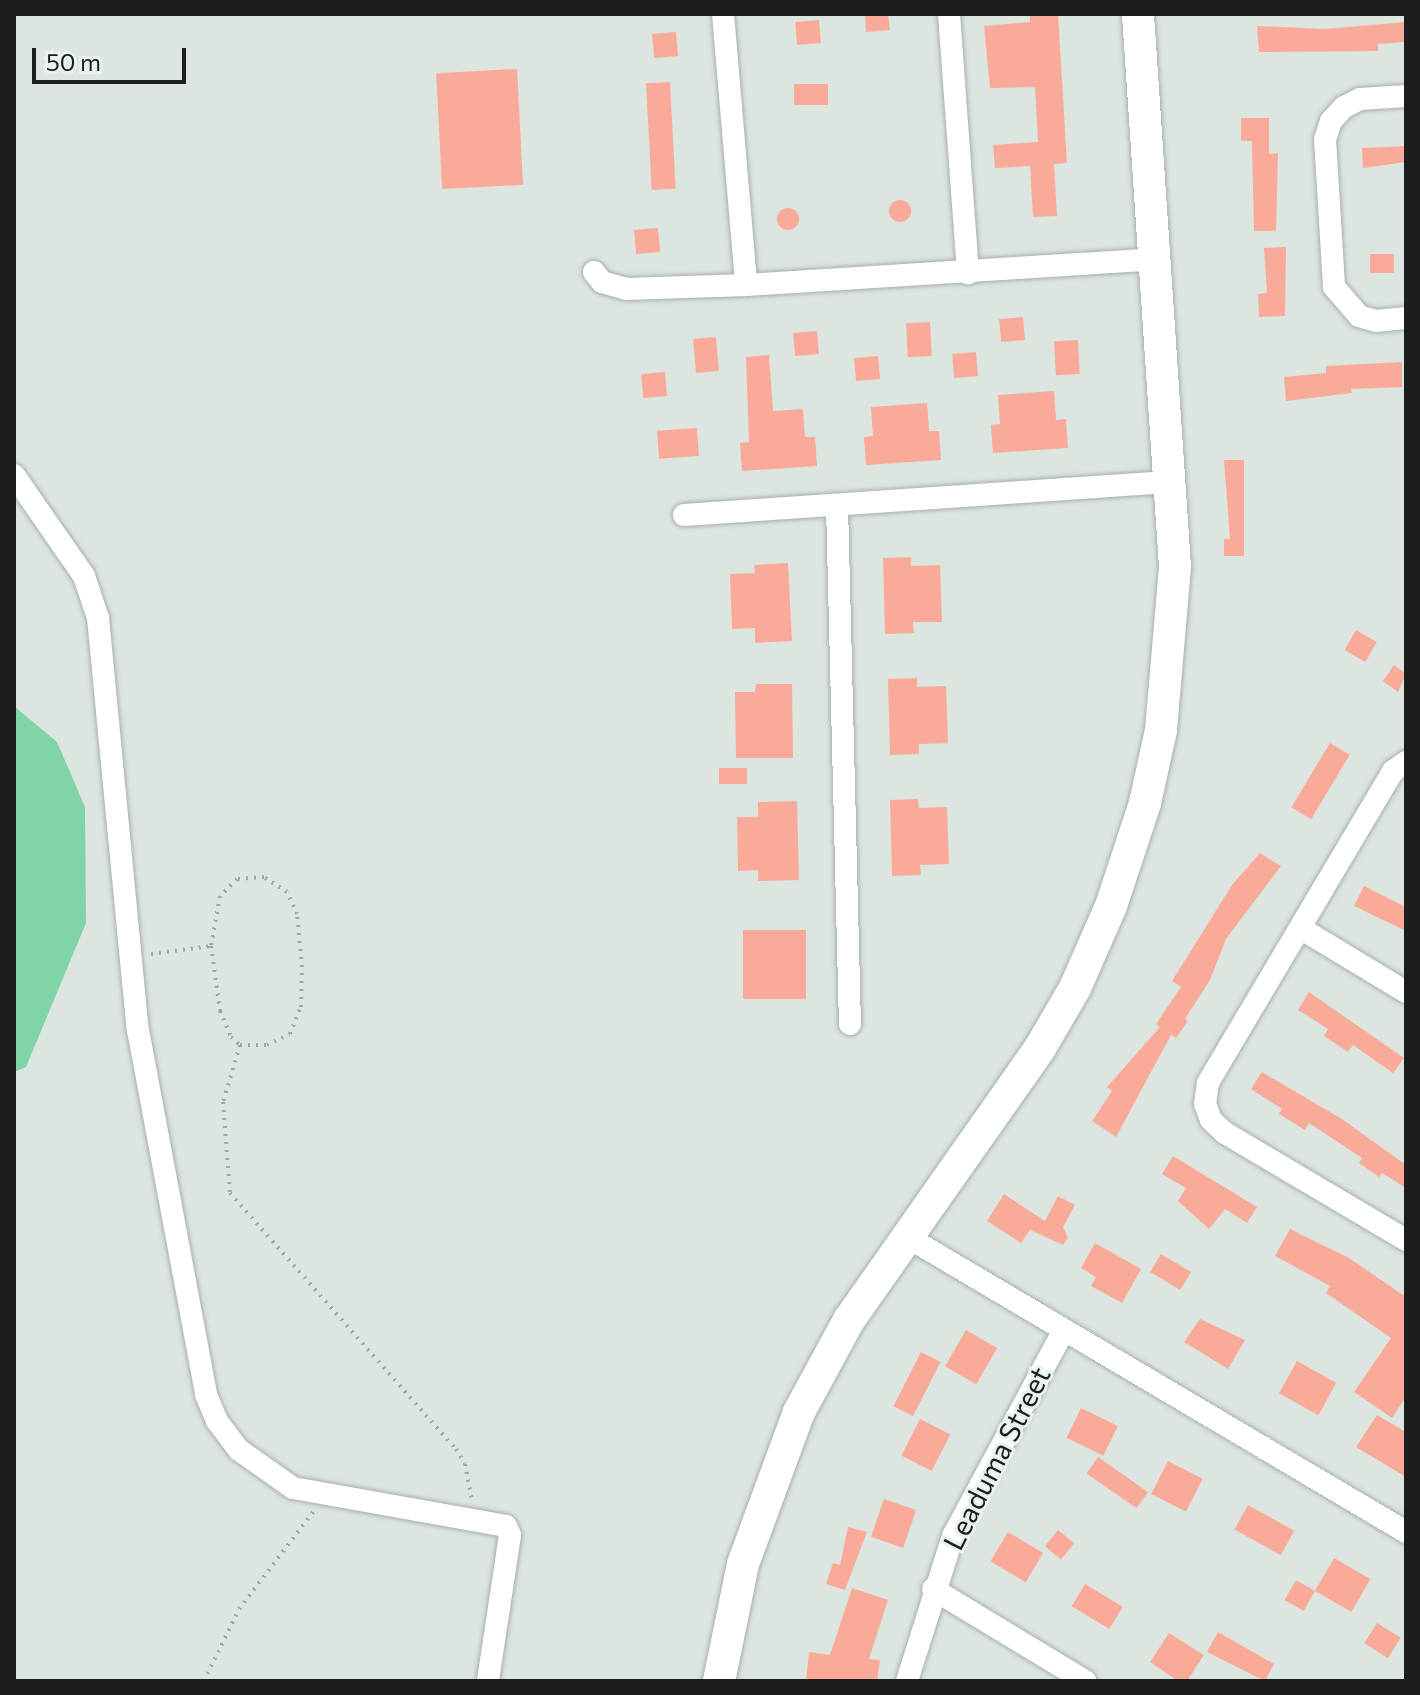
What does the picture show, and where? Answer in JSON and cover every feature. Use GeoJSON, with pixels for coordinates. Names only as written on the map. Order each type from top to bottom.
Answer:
{"type":"FeatureCollection","features":[{"type":"Feature","properties":{"kind":"main road"},"geometry":{"type":"LineString","coordinates":[[719,1681],[743,1564],[768,1487],[799,1412],[842,1333],[904,1235],[1040,1048],[1111,906],[1145,803],[1161,730],[1175,567],[1172,482],[1138,14]]}},
{"type":"Feature","properties":{"kind":"street"},"geometry":{"type":"LineString","coordinates":[[723,14],[746,285]]}},
{"type":"Feature","properties":{"kind":"street"},"geometry":{"type":"LineString","coordinates":[[949,14],[968,273]]}},
{"type":"Feature","properties":{"kind":"street"},"geometry":{"type":"LineString","coordinates":[[1406,96],[1360,99],[1344,107],[1331,121],[1325,139],[1334,287],[1359,316],[1376,321],[1406,318]]}},
{"type":"Feature","properties":{"kind":"street"},"geometry":{"type":"LineString","coordinates":[[594,272],[602,282],[626,289],[968,273],[1155,259]]}},
{"type":"Feature","properties":{"kind":"street"},"geometry":{"type":"LineString","coordinates":[[14,475],[84,576],[98,618],[128,956],[163,1179],[206,1395],[217,1421],[265,1473],[326,1497],[475,1518],[500,1523],[510,1531],[488,1681]]}},
{"type":"Feature","properties":{"kind":"street"},"geometry":{"type":"LineString","coordinates":[[684,515],[1172,482]]}},
{"type":"Feature","properties":{"kind":"street"},"geometry":{"type":"LineString","coordinates":[[837,505],[850,1024]]}},
{"type":"Feature","properties":{"kind":"street"},"geometry":{"type":"LineString","coordinates":[[1406,762],[1393,771],[1208,1083],[1205,1104],[1211,1120],[1225,1133],[1406,1240]]}},
{"type":"Feature","properties":{"kind":"street"},"geometry":{"type":"LineString","coordinates":[[1300,928],[1406,992]]}},
{"type":"Feature","properties":{"kind":"street"},"geometry":{"type":"LineString","coordinates":[[904,1235],[1406,1532]]}},
{"type":"Feature","properties":{"kind":"street","name":"Leaduma Street"},"geometry":{"type":"LineString","coordinates":[[907,1681],[933,1589],[974,1490],[1064,1330]]}},
{"type":"Feature","properties":{"kind":"street"},"geometry":{"type":"LineString","coordinates":[[933,1589],[1085,1681]]}},
{"type":"Feature","properties":{"kind":"path"},"geometry":{"type":"LineString","coordinates":[[264,877],[294,903],[302,967],[297,1022],[279,1042],[240,1045],[231,1037],[220,1011],[211,946],[220,896],[237,879],[264,877]]}},
{"type":"Feature","properties":{"kind":"path"},"geometry":{"type":"LineString","coordinates":[[128,956],[211,946]]}},
{"type":"Feature","properties":{"kind":"path"},"geometry":{"type":"LineString","coordinates":[[240,1045],[223,1102],[230,1193],[456,1449],[465,1464],[475,1518]]}},
{"type":"Feature","properties":{"kind":"path"},"geometry":{"type":"LineString","coordinates":[[204,1681],[239,1609],[326,1497]]}},
{"type":"Feature","properties":{"kind":"green space"},"geometry":{"type":"Polygon","coordinates":[[[14,706],[57,742],[85,807],[86,923],[26,1067],[14,1072],[14,706]]]}},
{"type":"Feature","properties":{"kind":"building"},"geometry":{"type":"Polygon","coordinates":[[[865,14],[888,14],[890,30],[866,32],[865,14]]]}},
{"type":"Feature","properties":{"kind":"building"},"geometry":{"type":"Polygon","coordinates":[[[1030,14],[1058,14],[1067,163],[1054,164],[1057,216],[1033,217],[1030,166],[995,168],[993,145],[1038,142],[1035,87],[990,88],[984,26],[1030,22],[1030,14]]]}},
{"type":"Feature","properties":{"kind":"building"},"geometry":{"type":"Polygon","coordinates":[[[819,20],[821,43],[797,45],[795,22],[819,20]]]}},
{"type":"Feature","properties":{"kind":"building"},"geometry":{"type":"Polygon","coordinates":[[[1406,22],[1406,42],[1378,44],[1378,51],[1259,52],[1257,26],[1325,29],[1406,22]]]}},
{"type":"Feature","properties":{"kind":"building"},"geometry":{"type":"Polygon","coordinates":[[[676,32],[678,56],[654,58],[652,34],[676,32]]]}},
{"type":"Feature","properties":{"kind":"building"},"geometry":{"type":"Polygon","coordinates":[[[517,69],[523,185],[442,189],[436,73],[517,69]]]}},
{"type":"Feature","properties":{"kind":"building"},"geometry":{"type":"Polygon","coordinates":[[[670,82],[676,189],[652,190],[646,83],[670,82]]]}},
{"type":"Feature","properties":{"kind":"building"},"geometry":{"type":"Polygon","coordinates":[[[794,84],[828,84],[828,105],[794,105],[794,84]]]}},
{"type":"Feature","properties":{"kind":"building"},"geometry":{"type":"Polygon","coordinates":[[[1241,118],[1269,118],[1269,154],[1278,153],[1276,231],[1254,231],[1252,141],[1241,141],[1241,118]]]}},
{"type":"Feature","properties":{"kind":"building"},"geometry":{"type":"Polygon","coordinates":[[[1406,146],[1406,162],[1363,168],[1362,148],[1406,146]]]}},
{"type":"Feature","properties":{"kind":"building"},"geometry":{"type":"Polygon","coordinates":[[[896,200],[904,200],[911,211],[904,222],[896,222],[889,215],[889,207],[896,200]]]}},
{"type":"Feature","properties":{"kind":"building"},"geometry":{"type":"Polygon","coordinates":[[[784,208],[792,208],[799,219],[792,230],[784,230],[777,223],[777,215],[784,208]]]}},
{"type":"Feature","properties":{"kind":"building"},"geometry":{"type":"Polygon","coordinates":[[[658,228],[660,252],[636,254],[634,230],[658,228]]]}},
{"type":"Feature","properties":{"kind":"building"},"geometry":{"type":"Polygon","coordinates":[[[1286,247],[1285,316],[1259,317],[1258,294],[1267,293],[1264,248],[1286,247]]]}},
{"type":"Feature","properties":{"kind":"building"},"geometry":{"type":"Polygon","coordinates":[[[1370,254],[1394,254],[1394,273],[1370,273],[1370,254]]]}},
{"type":"Feature","properties":{"kind":"building"},"geometry":{"type":"Polygon","coordinates":[[[1023,317],[1025,340],[1001,342],[999,319],[1023,317]]]}},
{"type":"Feature","properties":{"kind":"building"},"geometry":{"type":"Polygon","coordinates":[[[930,322],[932,356],[908,357],[906,323],[930,322]]]}},
{"type":"Feature","properties":{"kind":"building"},"geometry":{"type":"Polygon","coordinates":[[[817,331],[819,354],[795,356],[793,333],[817,331]]]}},
{"type":"Feature","properties":{"kind":"building"},"geometry":{"type":"Polygon","coordinates":[[[716,337],[719,371],[696,373],[693,339],[716,337]]]}},
{"type":"Feature","properties":{"kind":"building"},"geometry":{"type":"Polygon","coordinates":[[[1078,340],[1080,374],[1056,375],[1054,341],[1078,340]]]}},
{"type":"Feature","properties":{"kind":"building"},"geometry":{"type":"Polygon","coordinates":[[[976,352],[978,376],[954,378],[952,354],[976,352]]]}},
{"type":"Feature","properties":{"kind":"building"},"geometry":{"type":"Polygon","coordinates":[[[769,355],[773,411],[803,409],[805,437],[815,437],[817,466],[742,471],[740,443],[749,442],[746,357],[769,355]]]}},
{"type":"Feature","properties":{"kind":"building"},"geometry":{"type":"Polygon","coordinates":[[[878,356],[880,379],[856,381],[854,358],[878,356]]]}},
{"type":"Feature","properties":{"kind":"building"},"geometry":{"type":"Polygon","coordinates":[[[1402,362],[1402,387],[1351,389],[1352,393],[1286,401],[1284,377],[1326,373],[1326,366],[1402,362]]]}},
{"type":"Feature","properties":{"kind":"building"},"geometry":{"type":"Polygon","coordinates":[[[665,372],[667,396],[643,398],[641,374],[665,372]]]}},
{"type":"Feature","properties":{"kind":"building"},"geometry":{"type":"Polygon","coordinates":[[[1054,391],[1056,420],[1066,419],[1068,448],[993,453],[991,425],[1000,424],[998,395],[1054,391]]]}},
{"type":"Feature","properties":{"kind":"building"},"geometry":{"type":"Polygon","coordinates":[[[927,403],[929,431],[939,431],[941,460],[866,465],[864,437],[873,436],[871,407],[927,403]]]}},
{"type":"Feature","properties":{"kind":"building"},"geometry":{"type":"Polygon","coordinates":[[[697,428],[699,456],[659,459],[657,431],[697,428]]]}},
{"type":"Feature","properties":{"kind":"building"},"geometry":{"type":"Polygon","coordinates":[[[1224,460],[1244,460],[1244,556],[1224,556],[1224,539],[1230,539],[1224,460]]]}},
{"type":"Feature","properties":{"kind":"building"},"geometry":{"type":"Polygon","coordinates":[[[911,557],[911,566],[940,565],[942,622],[913,622],[914,633],[885,634],[883,558],[911,557]]]}},
{"type":"Feature","properties":{"kind":"building"},"geometry":{"type":"Polygon","coordinates":[[[788,563],[792,641],[755,643],[755,628],[732,629],[730,574],[755,573],[754,565],[788,563]]]}},
{"type":"Feature","properties":{"kind":"building"},"geometry":{"type":"Polygon","coordinates":[[[1356,630],[1377,642],[1365,662],[1344,650],[1356,630]]]}},
{"type":"Feature","properties":{"kind":"building"},"geometry":{"type":"Polygon","coordinates":[[[1394,665],[1406,674],[1398,692],[1383,681],[1394,665]]]}},
{"type":"Feature","properties":{"kind":"building"},"geometry":{"type":"Polygon","coordinates":[[[917,678],[917,687],[946,686],[948,743],[919,744],[919,754],[890,755],[888,679],[917,678]]]}},
{"type":"Feature","properties":{"kind":"building"},"geometry":{"type":"Polygon","coordinates":[[[756,684],[792,684],[793,758],[736,758],[735,692],[755,692],[756,684]]]}},
{"type":"Feature","properties":{"kind":"building"},"geometry":{"type":"Polygon","coordinates":[[[1330,743],[1350,755],[1311,819],[1291,807],[1330,743]]]}},
{"type":"Feature","properties":{"kind":"building"},"geometry":{"type":"Polygon","coordinates":[[[719,768],[747,768],[747,784],[719,784],[719,768]]]}},
{"type":"Feature","properties":{"kind":"building"},"geometry":{"type":"Polygon","coordinates":[[[918,799],[919,808],[947,807],[949,864],[920,865],[921,875],[892,876],[890,800],[918,799]]]}},
{"type":"Feature","properties":{"kind":"building"},"geometry":{"type":"Polygon","coordinates":[[[797,801],[799,880],[758,881],[758,870],[738,871],[737,817],[758,817],[758,802],[797,801]]]}},
{"type":"Feature","properties":{"kind":"building"},"geometry":{"type":"Polygon","coordinates":[[[1260,853],[1281,866],[1226,939],[1210,980],[1185,1019],[1188,1021],[1176,1038],[1171,1035],[1116,1137],[1092,1121],[1112,1091],[1107,1087],[1160,1027],[1156,1024],[1181,987],[1172,981],[1232,885],[1260,853]]]}},
{"type":"Feature","properties":{"kind":"building"},"geometry":{"type":"Polygon","coordinates":[[[1364,886],[1406,907],[1406,931],[1354,906],[1364,886]]]}},
{"type":"Feature","properties":{"kind":"building"},"geometry":{"type":"Polygon","coordinates":[[[743,930],[806,930],[806,999],[743,999],[743,930]]]}},
{"type":"Feature","properties":{"kind":"building"},"geometry":{"type":"Polygon","coordinates":[[[1309,992],[1404,1058],[1393,1073],[1353,1045],[1348,1052],[1324,1036],[1328,1029],[1298,1010],[1309,992]]]}},
{"type":"Feature","properties":{"kind":"building"},"geometry":{"type":"Polygon","coordinates":[[[1262,1072],[1342,1119],[1406,1165],[1406,1188],[1382,1173],[1379,1177],[1359,1163],[1362,1158],[1309,1123],[1305,1130],[1279,1114],[1282,1109],[1251,1089],[1262,1072]]]}},
{"type":"Feature","properties":{"kind":"building"},"geometry":{"type":"Polygon","coordinates":[[[1173,1156],[1257,1207],[1247,1223],[1225,1209],[1209,1229],[1178,1201],[1186,1188],[1162,1174],[1173,1156]]]}},
{"type":"Feature","properties":{"kind":"building"},"geometry":{"type":"Polygon","coordinates":[[[1004,1194],[1045,1221],[1058,1196],[1075,1205],[1063,1227],[1068,1237],[1063,1245],[1030,1230],[1021,1243],[987,1221],[1004,1194]]]}},
{"type":"Feature","properties":{"kind":"building"},"geometry":{"type":"Polygon","coordinates":[[[1290,1229],[1349,1258],[1406,1297],[1406,1397],[1392,1418],[1354,1392],[1391,1338],[1326,1293],[1330,1286],[1275,1256],[1290,1229]]]}},
{"type":"Feature","properties":{"kind":"building"},"geometry":{"type":"Polygon","coordinates":[[[1095,1243],[1141,1269],[1122,1303],[1091,1286],[1096,1277],[1081,1268],[1095,1243]]]}},
{"type":"Feature","properties":{"kind":"building"},"geometry":{"type":"Polygon","coordinates":[[[1161,1254],[1191,1272],[1180,1290],[1150,1272],[1161,1254]]]}},
{"type":"Feature","properties":{"kind":"building"},"geometry":{"type":"Polygon","coordinates":[[[1200,1319],[1245,1340],[1228,1369],[1184,1342],[1200,1319]]]}},
{"type":"Feature","properties":{"kind":"building"},"geometry":{"type":"Polygon","coordinates":[[[966,1330],[997,1348],[976,1384],[945,1366],[966,1330]]]}},
{"type":"Feature","properties":{"kind":"building"},"geometry":{"type":"Polygon","coordinates":[[[921,1352],[941,1362],[913,1416],[893,1406],[921,1352]]]}},
{"type":"Feature","properties":{"kind":"building"},"geometry":{"type":"Polygon","coordinates":[[[1297,1361],[1336,1383],[1318,1415],[1279,1393],[1297,1361]]]}},
{"type":"Feature","properties":{"kind":"building"},"geometry":{"type":"Polygon","coordinates":[[[1081,1408],[1118,1426],[1103,1456],[1067,1438],[1081,1408]]]}},
{"type":"Feature","properties":{"kind":"building"},"geometry":{"type":"Polygon","coordinates":[[[1377,1415],[1406,1432],[1406,1477],[1356,1447],[1377,1415]]]}},
{"type":"Feature","properties":{"kind":"building"},"geometry":{"type":"Polygon","coordinates":[[[920,1419],[950,1434],[932,1471],[901,1456],[920,1419]]]}},
{"type":"Feature","properties":{"kind":"building"},"geometry":{"type":"Polygon","coordinates":[[[1098,1457],[1148,1492],[1136,1508],[1087,1473],[1098,1457]]]}},
{"type":"Feature","properties":{"kind":"building"},"geometry":{"type":"Polygon","coordinates":[[[1168,1461],[1203,1479],[1186,1512],[1151,1494],[1168,1461]]]}},
{"type":"Feature","properties":{"kind":"building"},"geometry":{"type":"Polygon","coordinates":[[[884,1499],[916,1510],[903,1548],[871,1537],[884,1499]]]}},
{"type":"Feature","properties":{"kind":"building"},"geometry":{"type":"Polygon","coordinates":[[[1248,1505],[1294,1531],[1281,1555],[1234,1529],[1248,1505]]]}},
{"type":"Feature","properties":{"kind":"building"},"geometry":{"type":"Polygon","coordinates":[[[848,1527],[867,1532],[845,1590],[826,1584],[833,1563],[840,1565],[848,1527]]]}},
{"type":"Feature","properties":{"kind":"building"},"geometry":{"type":"Polygon","coordinates":[[[1058,1530],[1074,1543],[1061,1560],[1045,1546],[1058,1530]]]}},
{"type":"Feature","properties":{"kind":"building"},"geometry":{"type":"Polygon","coordinates":[[[1008,1532],[1043,1553],[1026,1582],[990,1561],[1008,1532]]]}},
{"type":"Feature","properties":{"kind":"building"},"geometry":{"type":"Polygon","coordinates":[[[1334,1558],[1370,1579],[1351,1612],[1315,1591],[1334,1558]]]}},
{"type":"Feature","properties":{"kind":"building"},"geometry":{"type":"Polygon","coordinates":[[[1296,1580],[1315,1591],[1304,1611],[1284,1600],[1296,1580]]]}},
{"type":"Feature","properties":{"kind":"building"},"geometry":{"type":"Polygon","coordinates":[[[1085,1584],[1123,1607],[1109,1629],[1072,1606],[1085,1584]]]}},
{"type":"Feature","properties":{"kind":"building"},"geometry":{"type":"Polygon","coordinates":[[[852,1588],[888,1600],[869,1659],[880,1660],[877,1681],[806,1681],[809,1652],[830,1655],[852,1588]]]}},
{"type":"Feature","properties":{"kind":"building"},"geometry":{"type":"Polygon","coordinates":[[[1377,1623],[1401,1638],[1388,1658],[1364,1643],[1377,1623]]]}},
{"type":"Feature","properties":{"kind":"building"},"geometry":{"type":"Polygon","coordinates":[[[1218,1632],[1274,1664],[1265,1681],[1207,1652],[1218,1632]]]}},
{"type":"Feature","properties":{"kind":"building"},"geometry":{"type":"Polygon","coordinates":[[[1169,1633],[1204,1655],[1187,1681],[1178,1681],[1150,1662],[1169,1633]]]}}]}
